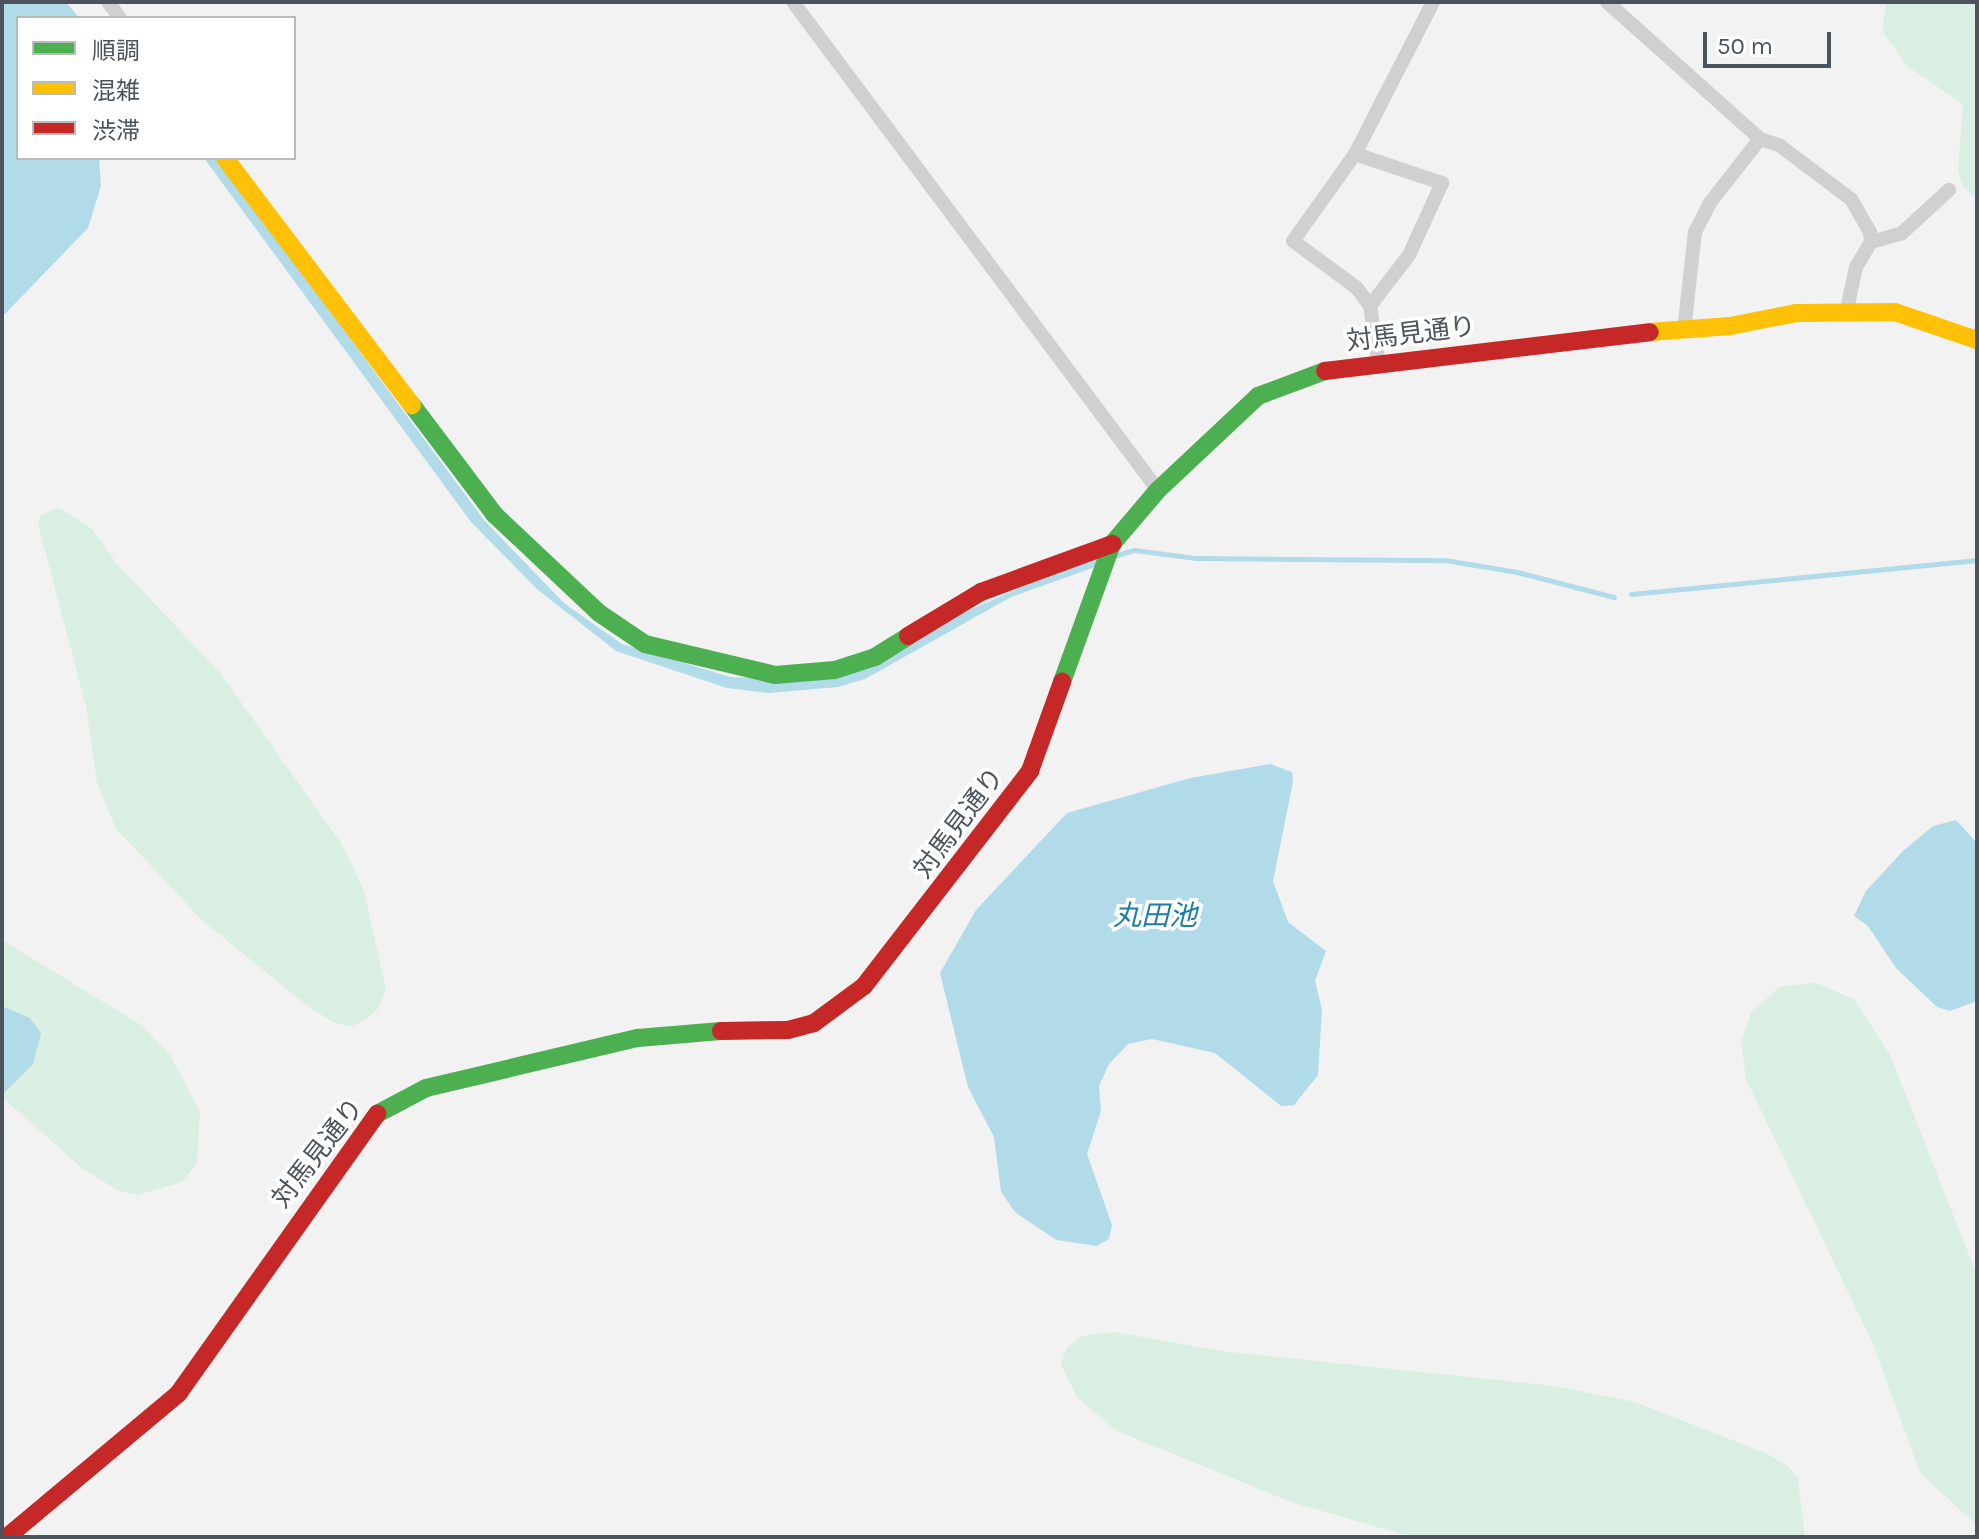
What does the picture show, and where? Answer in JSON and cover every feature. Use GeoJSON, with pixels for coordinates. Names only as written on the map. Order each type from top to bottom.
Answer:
{"type":"FeatureCollection","features":[{"type":"Feature","properties":{"kind":"street"},"geometry":{"type":"LineString","coordinates":[[793,2],[1158,490]]}},
{"type":"Feature","properties":{"kind":"street"},"geometry":{"type":"LineString","coordinates":[[1379,364],[1370,306],[1357,288],[1293,241],[1355,154],[1433,2]]}},
{"type":"Feature","properties":{"kind":"street"},"geometry":{"type":"LineString","coordinates":[[1607,2],[1760,139],[1779,145],[1851,199],[1870,232],[1871,242],[1856,267],[1847,309]]}},
{"type":"Feature","properties":{"kind":"street"},"geometry":{"type":"LineString","coordinates":[[1684,331],[1695,232],[1709,204],[1760,139]]}},
{"type":"Feature","properties":{"kind":"street"},"geometry":{"type":"LineString","coordinates":[[1355,154],[1442,183],[1409,255],[1370,306]]}},
{"type":"Feature","properties":{"kind":"street"},"geometry":{"type":"LineString","coordinates":[[227,160],[495,515],[599,613],[645,644],[775,675],[835,670],[875,657],[981,592],[1112,544]]}},
{"type":"Feature","properties":{"kind":"street"},"geometry":{"type":"LineString","coordinates":[[1871,242],[1902,233],[1949,190]]}},
{"type":"Feature","properties":{"kind":"street","name":"対馬見通り"},"geometry":{"type":"LineString","coordinates":[[7,1537],[178,1394],[319,1189],[379,1112],[426,1088],[638,1038],[677,1031],[788,1030],[814,1023],[864,986],[1030,771],[1112,544],[1158,490],[1258,396],[1282,382],[1379,364],[1614,334],[1684,331],[1847,309],[1895,312],[1977,340]]}},
{"type":"Feature","properties":{"kind":"green space"},"geometry":{"type":"Polygon","coordinates":[[[1886,2],[1977,2],[1977,200],[1963,186],[1958,170],[1963,104],[1907,66],[1882,31],[1886,2]]]}},
{"type":"Feature","properties":{"kind":"green space"},"geometry":{"type":"Polygon","coordinates":[[[59,508],[92,529],[117,564],[221,674],[343,846],[364,891],[386,989],[377,1010],[365,1020],[352,1026],[335,1023],[309,1007],[204,922],[116,829],[97,783],[86,706],[38,524],[40,515],[59,508]]]}},
{"type":"Feature","properties":{"kind":"green space"},"geometry":{"type":"Polygon","coordinates":[[[2,940],[141,1025],[171,1056],[200,1112],[197,1163],[182,1182],[137,1195],[119,1191],[83,1169],[2,1097],[2,940]]]}},
{"type":"Feature","properties":{"kind":"green space"},"geometry":{"type":"Polygon","coordinates":[[[1815,983],[1854,999],[1890,1055],[1977,1275],[1977,1525],[1920,1473],[1873,1344],[1746,1079],[1741,1042],[1751,1013],[1779,987],[1815,983]]]}},
{"type":"Feature","properties":{"kind":"green space"},"geometry":{"type":"Polygon","coordinates":[[[1114,1332],[1221,1351],[1554,1386],[1635,1402],[1768,1454],[1789,1467],[1798,1479],[1805,1537],[1412,1537],[1291,1502],[1117,1431],[1077,1397],[1061,1365],[1066,1348],[1082,1336],[1114,1332]]]}},
{"type":"Feature","properties":{"kind":"water"},"geometry":{"type":"Polygon","coordinates":[[[2,2],[66,2],[77,16],[16,16],[16,160],[99,160],[101,186],[88,228],[2,317],[2,2]]]}},
{"type":"Feature","properties":{"kind":"water"},"geometry":{"type":"Polygon","coordinates":[[[205,160],[217,160],[484,520],[564,603],[622,644],[730,677],[809,680],[1098,554],[1095,567],[1011,597],[865,679],[838,687],[769,693],[727,688],[616,651],[537,589],[471,522],[205,160]]]}},
{"type":"Feature","properties":{"kind":"water","name":"丸田池"},"geometry":{"type":"Polygon","coordinates":[[[1270,764],[1292,772],[1293,782],[1273,881],[1288,922],[1326,951],[1315,981],[1322,1010],[1318,1075],[1294,1105],[1281,1106],[1215,1053],[1152,1039],[1128,1044],[1109,1064],[1099,1086],[1101,1111],[1087,1154],[1112,1225],[1109,1239],[1097,1246],[1056,1240],[1015,1212],[1001,1192],[994,1137],[968,1087],[940,973],[976,910],[1067,813],[1190,778],[1270,764]]]}},
{"type":"Feature","properties":{"kind":"water"},"geometry":{"type":"Polygon","coordinates":[[[1956,820],[1977,843],[1977,1001],[1950,1011],[1937,1007],[1896,968],[1868,926],[1854,916],[1866,891],[1903,851],[1933,826],[1956,820]]]}},
{"type":"Feature","properties":{"kind":"water"},"geometry":{"type":"Polygon","coordinates":[[[2,1006],[30,1018],[41,1033],[33,1064],[2,1095],[2,1006]]]}},
{"type":"Feature","properties":{"kind":"waterway"},"geometry":{"type":"LineString","coordinates":[[298,271],[435,460]]}},
{"type":"Feature","properties":{"kind":"waterway"},"geometry":{"type":"LineString","coordinates":[[1114,556],[1134,550],[1196,558],[1445,560],[1517,572],[1614,597]]}},
{"type":"Feature","properties":{"kind":"waterway"},"geometry":{"type":"LineString","coordinates":[[1631,594],[1977,560]]}},
{"type":"Feature","properties":{"kind":"traffic: fast"},"geometry":{"type":"LineString","coordinates":[[1062,682],[1112,544],[1158,490],[1258,396],[1325,371]]}},
{"type":"Feature","properties":{"kind":"traffic: fast"},"geometry":{"type":"LineString","coordinates":[[412,405],[495,515],[599,613],[645,644],[775,675],[835,670],[875,657],[908,636]]}},
{"type":"Feature","properties":{"kind":"traffic: fast"},"geometry":{"type":"LineString","coordinates":[[377,1114],[426,1088],[638,1038],[721,1031]]}},
{"type":"Feature","properties":{"kind":"traffic: slow"},"geometry":{"type":"LineString","coordinates":[[227,160],[412,405]]}},
{"type":"Feature","properties":{"kind":"traffic: slow"},"geometry":{"type":"LineString","coordinates":[[1650,332],[1730,326],[1796,313],[1895,312],[1977,340]]}},
{"type":"Feature","properties":{"kind":"traffic: jam"},"geometry":{"type":"LineString","coordinates":[[1325,371],[1650,332]]}},
{"type":"Feature","properties":{"kind":"traffic: jam"},"geometry":{"type":"LineString","coordinates":[[908,636],[981,592],[1112,544]]}},
{"type":"Feature","properties":{"kind":"traffic: jam"},"geometry":{"type":"LineString","coordinates":[[721,1031],[788,1030],[814,1023],[864,986],[1030,771],[1062,682]]}},
{"type":"Feature","properties":{"kind":"traffic: jam"},"geometry":{"type":"LineString","coordinates":[[7,1537],[178,1394],[377,1114]]}}]}
